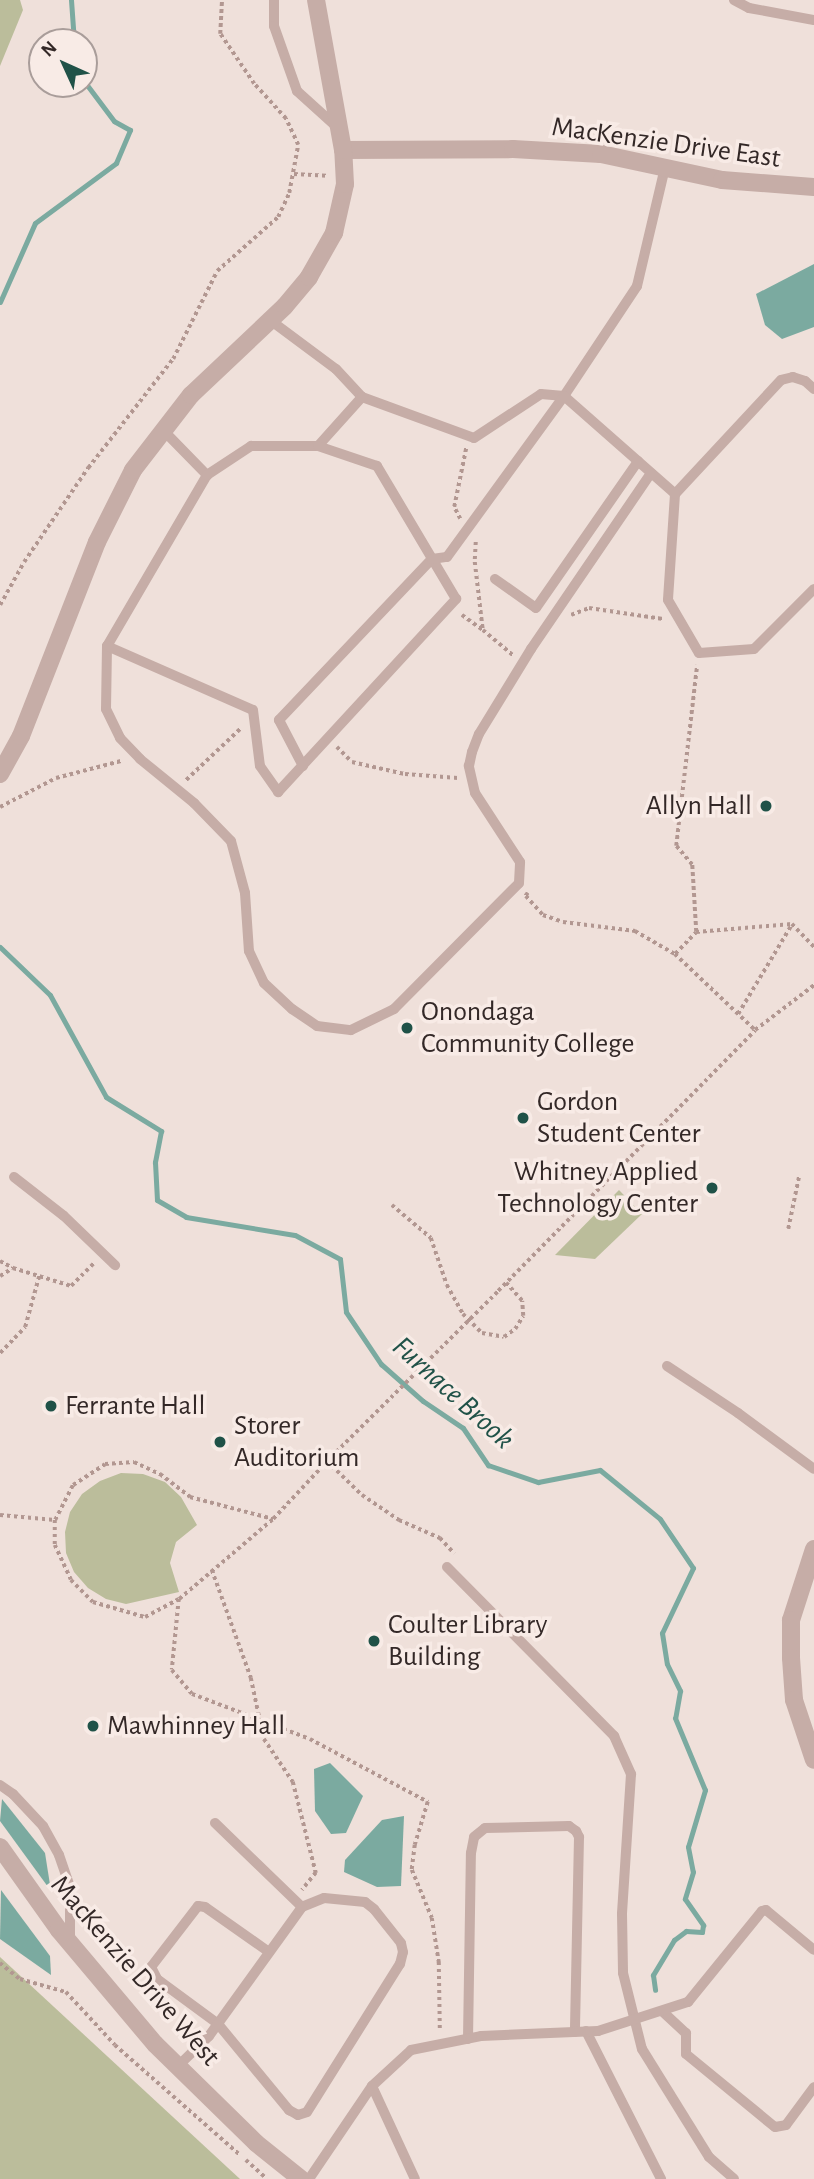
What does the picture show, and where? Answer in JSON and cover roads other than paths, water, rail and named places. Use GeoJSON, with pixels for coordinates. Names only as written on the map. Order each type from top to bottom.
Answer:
{"type":"FeatureCollection","features":[{"type":"Feature","properties":{"kind":"street"},"geometry":{"type":"LineString","coordinates":[[0,774],[21,736],[97,542],[133,470],[191,395],[271,320],[309,277],[334,233],[345,184],[343,150],[316,0]]}},
{"type":"Feature","properties":{"kind":"street","name":"MacKenzie Drive East"},"geometry":{"type":"LineString","coordinates":[[343,150],[513,149],[601,154],[722,180],[814,187]]}},
{"type":"Feature","properties":{"kind":"street"},"geometry":{"type":"LineString","coordinates":[[814,1549],[800,1589],[791,1632],[794,1700],[814,1760]]}},
{"type":"Feature","properties":{"kind":"street","name":"MacKenzie Drive West"},"geometry":{"type":"LineString","coordinates":[[0,1847],[71,1943],[155,2044],[256,2143],[301,2179]]}},
{"type":"Feature","properties":{"kind":"lane"},"geometry":{"type":"LineString","coordinates":[[274,0],[274,26],[297,91],[339,128]]}},
{"type":"Feature","properties":{"kind":"lane"},"geometry":{"type":"LineString","coordinates":[[734,0],[749,8],[814,20]]}},
{"type":"Feature","properties":{"kind":"lane"},"geometry":{"type":"LineString","coordinates":[[303,766],[279,720],[432,559],[447,556],[564,396],[637,286],[666,168]]}},
{"type":"Feature","properties":{"kind":"lane"},"geometry":{"type":"LineString","coordinates":[[271,320],[336,369],[362,397],[474,438],[541,394],[564,396],[675,494]]}},
{"type":"Feature","properties":{"kind":"lane"},"geometry":{"type":"LineString","coordinates":[[814,389],[805,381],[793,377],[781,380],[675,494],[668,600],[684,622],[699,653],[754,649],[814,589]]}},
{"type":"Feature","properties":{"kind":"lane"},"geometry":{"type":"LineString","coordinates":[[318,446],[362,397]]}},
{"type":"Feature","properties":{"kind":"lane"},"geometry":{"type":"LineString","coordinates":[[164,430],[207,475]]}},
{"type":"Feature","properties":{"kind":"lane"},"geometry":{"type":"LineString","coordinates":[[107,646],[253,710],[260,766],[278,792],[456,599],[377,466],[318,446],[251,446],[207,475],[107,646],[106,709],[120,738],[230,841],[245,892],[249,951],[264,983],[292,1009],[317,1026],[351,1031],[394,1009],[519,883],[520,862],[475,793],[471,778],[470,766],[480,734],[522,663],[651,472]]}},
{"type":"Feature","properties":{"kind":"lane"},"geometry":{"type":"LineString","coordinates":[[495,579],[536,608],[638,461]]}},
{"type":"Feature","properties":{"kind":"lane"},"geometry":{"type":"LineString","coordinates":[[14,1177],[64,1216],[115,1265]]}},
{"type":"Feature","properties":{"kind":"lane"},"geometry":{"type":"LineString","coordinates":[[667,1366],[738,1413],[814,1469]]}},
{"type":"Feature","properties":{"kind":"lane"},"geometry":{"type":"LineString","coordinates":[[447,1567],[614,1736],[631,1774],[622,1914],[623,1973],[642,2049],[709,2157],[734,2179]]}},
{"type":"Feature","properties":{"kind":"lane"},"geometry":{"type":"LineString","coordinates":[[0,1785],[13,1794],[43,1826],[59,1855],[70,1887],[71,1943]]}},
{"type":"Feature","properties":{"kind":"lane"},"geometry":{"type":"LineString","coordinates":[[215,1823],[298,1903]]}},
{"type":"Feature","properties":{"kind":"lane"},"geometry":{"type":"LineString","coordinates":[[468,2039],[471,1853],[474,1837],[485,1828],[569,1826],[579,1837],[580,2031],[661,2179]]}},
{"type":"Feature","properties":{"kind":"lane"},"geometry":{"type":"LineString","coordinates":[[178,2066],[218,2024],[269,1952],[298,1903],[324,1898],[365,1902],[374,1909],[401,1943],[403,1952],[400,1964],[307,2112],[298,2115],[289,2110],[218,2024],[157,1979],[151,1967],[198,1906],[205,1907],[269,1952]]}},
{"type":"Feature","properties":{"kind":"lane"},"geometry":{"type":"LineString","coordinates":[[309,2179],[372,2086],[411,2050],[468,2039],[580,2031],[635,2020],[688,2002],[762,1910],[766,1910],[814,1950]]}},
{"type":"Feature","properties":{"kind":"lane"},"geometry":{"type":"LineString","coordinates":[[662,2011],[678,2022],[686,2033],[686,2054],[775,2127],[786,2125],[814,2087]]}},
{"type":"Feature","properties":{"kind":"lane"},"geometry":{"type":"LineString","coordinates":[[372,2086],[415,2179]]}},
{"type":"Feature","properties":{"kind":"water"},"geometry":{"type":"Polygon","coordinates":[[[814,264],[814,327],[782,339],[765,325],[756,294],[814,264]]]}},
{"type":"Feature","properties":{"kind":"water"},"geometry":{"type":"Polygon","coordinates":[[[330,1763],[363,1796],[346,1833],[331,1834],[315,1811],[314,1769],[330,1763]]]}},
{"type":"Feature","properties":{"kind":"water"},"geometry":{"type":"Polygon","coordinates":[[[2,1799],[45,1853],[51,1891],[0,1821],[2,1799]]]}},
{"type":"Feature","properties":{"kind":"water"},"geometry":{"type":"Polygon","coordinates":[[[404,1816],[401,1886],[377,1887],[344,1872],[345,1860],[382,1820],[404,1816]]]}},
{"type":"Feature","properties":{"kind":"water"},"geometry":{"type":"Polygon","coordinates":[[[1,1890],[50,1956],[51,1975],[0,1939],[1,1890]]]}},
{"type":"Feature","properties":{"kind":"waterway","name":"Furnace Brook"},"geometry":{"type":"LineString","coordinates":[[71,0],[73,28]]}},
{"type":"Feature","properties":{"kind":"waterway","name":"Furnace Brook"},"geometry":{"type":"LineString","coordinates":[[0,302],[35,223],[116,163],[130,130],[114,121],[97,98]]}},
{"type":"Feature","properties":{"kind":"waterway","name":"Furnace Brook"},"geometry":{"type":"LineString","coordinates":[[0,947],[50,995],[106,1097],[161,1131],[155,1162],[157,1200],[186,1217],[295,1235],[340,1259],[346,1312],[381,1364],[423,1401],[463,1428],[488,1465],[538,1482],[600,1470],[660,1519],[693,1568],[662,1633],[667,1664],[680,1691],[675,1718],[705,1790],[688,1847],[693,1872],[685,1899],[703,1925],[702,1932],[686,1931],[674,1940],[653,1975],[655,1990]]}},
{"type":"Feature","properties":{"kind":"place","name":"Allyn Hall"},"geometry":{"type":"Point","coordinates":[766,806]}},
{"type":"Feature","properties":{"kind":"place","name":"Onondaga Community College"},"geometry":{"type":"Point","coordinates":[407,1028]}},
{"type":"Feature","properties":{"kind":"place","name":"Gordon Student Center"},"geometry":{"type":"Point","coordinates":[523,1118]}},
{"type":"Feature","properties":{"kind":"place","name":"Whitney Applied Technology Center"},"geometry":{"type":"Point","coordinates":[712,1188]}},
{"type":"Feature","properties":{"kind":"place","name":"Ferrante Hall"},"geometry":{"type":"Point","coordinates":[51,1406]}},
{"type":"Feature","properties":{"kind":"place","name":"Storer Auditorium"},"geometry":{"type":"Point","coordinates":[220,1442]}},
{"type":"Feature","properties":{"kind":"place","name":"Coulter Library Building"},"geometry":{"type":"Point","coordinates":[374,1641]}},
{"type":"Feature","properties":{"kind":"place","name":"Mawhinney Hall"},"geometry":{"type":"Point","coordinates":[93,1726]}}]}
